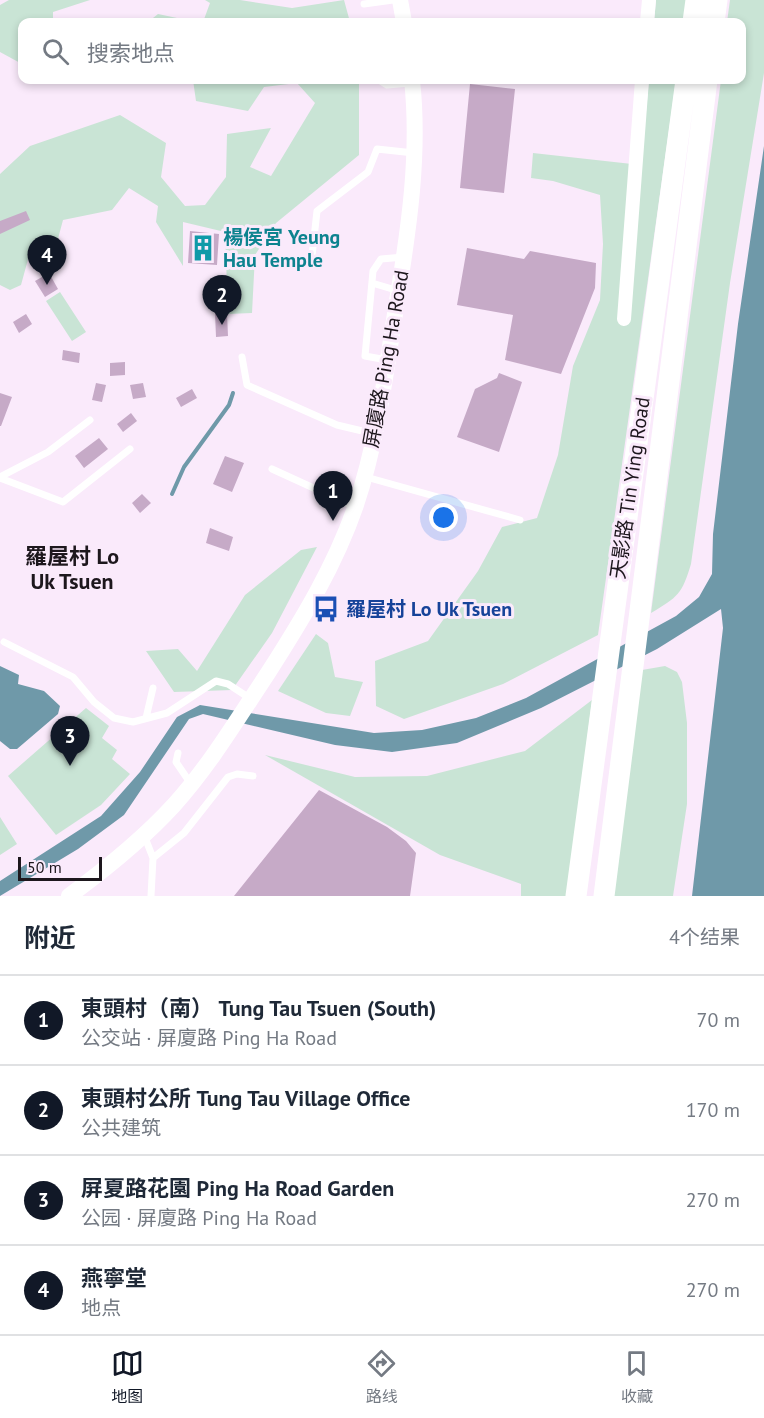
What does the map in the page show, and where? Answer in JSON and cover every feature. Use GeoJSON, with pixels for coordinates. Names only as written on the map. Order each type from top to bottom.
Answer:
{"type":"FeatureCollection","features":[{"type":"Feature","properties":{"kind":"main road"},"geometry":{"type":"LineString","coordinates":[[694,18],[696,0]]}},
{"type":"Feature","properties":{"kind":"main road"},"geometry":{"type":"LineString","coordinates":[[715,18],[717,0]]}},
{"type":"Feature","properties":{"kind":"main road","name":"天影路 Tin Ying Road"},"geometry":{"type":"LineString","coordinates":[[576,896],[685,84]]}},
{"type":"Feature","properties":{"kind":"main road","name":"天影路 Tin Ying Road"},"geometry":{"type":"LineString","coordinates":[[604,896],[707,84]]}},
{"type":"Feature","properties":{"kind":"street"},"geometry":{"type":"LineString","coordinates":[[400,0],[403,18]]}},
{"type":"Feature","properties":{"kind":"street"},"geometry":{"type":"LineString","coordinates":[[647,18],[649,0]]}},
{"type":"Feature","properties":{"kind":"street","name":"屏廈路 Ping Ha Road"},"geometry":{"type":"LineString","coordinates":[[69,896],[144,835],[191,784],[234,724],[308,611],[337,552],[365,476],[388,360],[404,257],[414,153],[413,84]]}},
{"type":"Feature","properties":{"kind":"street"},"geometry":{"type":"LineString","coordinates":[[624,319],[642,84]]}},
{"type":"Feature","properties":{"kind":"lane"},"geometry":{"type":"LineString","coordinates":[[364,4],[393,0]]}},
{"type":"Feature","properties":{"kind":"lane"},"geometry":{"type":"LineString","coordinates":[[311,265],[317,211],[368,172],[376,149],[414,153]]}},
{"type":"Feature","properties":{"kind":"lane"},"geometry":{"type":"LineString","coordinates":[[388,360],[366,356],[372,283],[374,271],[381,259],[404,257]]}},
{"type":"Feature","properties":{"kind":"lane"},"geometry":{"type":"LineString","coordinates":[[372,283],[399,291]]}},
{"type":"Feature","properties":{"kind":"lane"},"geometry":{"type":"LineString","coordinates":[[242,357],[247,385],[337,425],[375,434]]}},
{"type":"Feature","properties":{"kind":"lane"},"geometry":{"type":"LineString","coordinates":[[0,478],[48,452],[90,420]]}},
{"type":"Feature","properties":{"kind":"lane"},"geometry":{"type":"LineString","coordinates":[[0,478],[63,502],[130,449]]}},
{"type":"Feature","properties":{"kind":"lane"},"geometry":{"type":"LineString","coordinates":[[272,469],[355,507]]}},
{"type":"Feature","properties":{"kind":"lane"},"geometry":{"type":"LineString","coordinates":[[365,476],[520,520]]}},
{"type":"Feature","properties":{"kind":"lane"},"geometry":{"type":"LineString","coordinates":[[3,642],[73,677],[94,702],[114,718],[133,722],[166,713],[216,681],[228,684],[247,704]]}},
{"type":"Feature","properties":{"kind":"lane"},"geometry":{"type":"LineString","coordinates":[[146,718],[153,688]]}},
{"type":"Feature","properties":{"kind":"lane"},"geometry":{"type":"LineString","coordinates":[[178,753],[176,762],[191,784]]}},
{"type":"Feature","properties":{"kind":"lane"},"geometry":{"type":"LineString","coordinates":[[153,858],[183,833],[228,777],[237,774],[253,776]]}},
{"type":"Feature","properties":{"kind":"lane"},"geometry":{"type":"LineString","coordinates":[[144,835],[153,858],[151,896]]}},
{"type":"Feature","properties":{"kind":"green space"},"geometry":{"type":"Polygon","coordinates":[[[9,0],[90,0],[53,12],[53,18],[18,18],[18,62],[0,52],[0,5],[9,0]]]}},
{"type":"Feature","properties":{"kind":"green space"},"geometry":{"type":"Polygon","coordinates":[[[205,0],[240,0],[292,8],[344,0],[349,18],[204,18],[210,3],[205,0]]]}},
{"type":"Feature","properties":{"kind":"green space"},"geometry":{"type":"Polygon","coordinates":[[[656,0],[687,0],[685,18],[654,18],[656,0]]]}},
{"type":"Feature","properties":{"kind":"green space"},"geometry":{"type":"Polygon","coordinates":[[[730,0],[764,0],[764,73],[730,283],[691,564],[678,594],[651,613],[720,84],[746,84],[746,18],[728,18],[730,0]]]}},
{"type":"Feature","properties":{"kind":"green space"},"geometry":{"type":"Polygon","coordinates":[[[158,14],[177,18],[153,18],[158,14]]]}},
{"type":"Feature","properties":{"kind":"green space"},"geometry":{"type":"Polygon","coordinates":[[[194,84],[289,84],[264,87],[248,111],[196,101],[194,84]]]}},
{"type":"Feature","properties":{"kind":"green space"},"geometry":{"type":"Polygon","coordinates":[[[298,84],[359,84],[359,155],[276,223],[255,255],[252,313],[228,314],[225,232],[183,222],[183,266],[156,222],[158,206],[129,188],[112,210],[63,220],[55,250],[30,252],[21,285],[10,290],[0,285],[0,174],[30,146],[120,115],[166,143],[161,177],[185,206],[205,205],[226,177],[227,134],[271,128],[250,167],[271,176],[315,103],[298,84]]]}},
{"type":"Feature","properties":{"kind":"green space"},"geometry":{"type":"Polygon","coordinates":[[[649,84],[675,84],[598,635],[503,684],[404,719],[376,706],[375,661],[428,641],[478,571],[502,527],[537,518],[558,455],[573,366],[600,300],[603,244],[600,195],[553,181],[531,178],[533,153],[641,165],[649,84]]]}},
{"type":"Feature","properties":{"kind":"green space"},"geometry":{"type":"Polygon","coordinates":[[[60,292],[86,332],[72,341],[46,301],[60,292]]]}},
{"type":"Feature","properties":{"kind":"green space"},"geometry":{"type":"Polygon","coordinates":[[[317,547],[272,633],[232,690],[174,692],[146,651],[178,649],[197,671],[245,595],[301,550],[317,547]]]}},
{"type":"Feature","properties":{"kind":"green space"},"geometry":{"type":"Polygon","coordinates":[[[316,634],[328,643],[335,677],[363,682],[350,716],[326,713],[278,691],[316,634]]]}},
{"type":"Feature","properties":{"kind":"green space"},"geometry":{"type":"Polygon","coordinates":[[[665,666],[677,672],[682,682],[687,723],[687,804],[673,896],[613,896],[642,670],[665,666]]]}},
{"type":"Feature","properties":{"kind":"green space"},"geometry":{"type":"Polygon","coordinates":[[[592,700],[568,896],[521,896],[521,884],[440,855],[265,755],[355,777],[427,776],[525,751],[592,700]]]}},
{"type":"Feature","properties":{"kind":"green space"},"geometry":{"type":"Polygon","coordinates":[[[86,708],[109,726],[102,738],[117,750],[112,759],[130,774],[101,805],[56,835],[8,776],[86,708]]]}},
{"type":"Feature","properties":{"kind":"green space"},"geometry":{"type":"Polygon","coordinates":[[[0,817],[17,844],[0,855],[0,817]]]}},
{"type":"Feature","properties":{"kind":"water"},"geometry":{"type":"Polygon","coordinates":[[[764,146],[764,896],[692,896],[723,628],[721,609],[657,649],[541,708],[457,743],[392,752],[335,745],[203,714],[189,719],[124,815],[78,849],[0,896],[0,881],[101,816],[140,772],[177,717],[200,705],[374,733],[422,730],[476,718],[526,698],[676,616],[699,597],[712,574],[713,534],[738,324],[764,146]]]}},
{"type":"Feature","properties":{"kind":"water"},"geometry":{"type":"Polygon","coordinates":[[[0,666],[19,675],[18,684],[44,691],[60,706],[58,714],[17,749],[10,749],[0,741],[0,666]]]}},
{"type":"Feature","properties":{"kind":"building"},"geometry":{"type":"Polygon","coordinates":[[[470,84],[515,89],[504,193],[460,188],[470,84]]]}},
{"type":"Feature","properties":{"kind":"building"},"geometry":{"type":"Polygon","coordinates":[[[26,211],[30,220],[0,234],[0,221],[26,211]]]}},
{"type":"Feature","properties":{"kind":"building","name":"楊侯宮 Yeung Hau Temple"},"geometry":{"type":"Polygon","coordinates":[[[190,231],[219,234],[217,265],[188,263],[190,231]]]}},
{"type":"Feature","properties":{"kind":"building"},"geometry":{"type":"Polygon","coordinates":[[[467,248],[524,259],[530,251],[596,263],[595,288],[561,374],[505,360],[513,315],[457,305],[467,248]]]}},
{"type":"Feature","properties":{"kind":"building"},"geometry":{"type":"Polygon","coordinates":[[[49,273],[58,289],[45,297],[35,281],[49,273]]]}},
{"type":"Feature","properties":{"kind":"building"},"geometry":{"type":"Polygon","coordinates":[[[215,313],[227,313],[228,336],[216,337],[215,313]]]}},
{"type":"Feature","properties":{"kind":"building"},"geometry":{"type":"Polygon","coordinates":[[[26,314],[32,324],[19,333],[13,322],[26,314]]]}},
{"type":"Feature","properties":{"kind":"building"},"geometry":{"type":"Polygon","coordinates":[[[63,350],[80,353],[79,363],[62,360],[63,350]]]}},
{"type":"Feature","properties":{"kind":"building"},"geometry":{"type":"Polygon","coordinates":[[[125,362],[125,375],[110,376],[110,363],[125,362]]]}},
{"type":"Feature","properties":{"kind":"building"},"geometry":{"type":"Polygon","coordinates":[[[499,373],[522,382],[499,452],[457,437],[475,389],[497,378],[499,373]]]}},
{"type":"Feature","properties":{"kind":"building"},"geometry":{"type":"Polygon","coordinates":[[[96,383],[106,385],[102,402],[92,400],[96,383]]]}},
{"type":"Feature","properties":{"kind":"building"},"geometry":{"type":"Polygon","coordinates":[[[143,383],[146,397],[133,399],[130,385],[143,383]]]}},
{"type":"Feature","properties":{"kind":"building"},"geometry":{"type":"Polygon","coordinates":[[[192,389],[197,398],[181,407],[176,398],[192,389]]]}},
{"type":"Feature","properties":{"kind":"building"},"geometry":{"type":"Polygon","coordinates":[[[0,393],[12,397],[1,426],[0,426],[0,393]]]}},
{"type":"Feature","properties":{"kind":"building"},"geometry":{"type":"Polygon","coordinates":[[[131,413],[137,421],[123,432],[117,424],[131,413]]]}},
{"type":"Feature","properties":{"kind":"building"},"geometry":{"type":"Polygon","coordinates":[[[99,438],[108,449],[84,468],[75,456],[99,438]]]}},
{"type":"Feature","properties":{"kind":"building"},"geometry":{"type":"Polygon","coordinates":[[[225,456],[244,463],[232,492],[213,484],[225,456]]]}},
{"type":"Feature","properties":{"kind":"building"},"geometry":{"type":"Polygon","coordinates":[[[142,494],[151,503],[140,513],[132,503],[142,494]]]}},
{"type":"Feature","properties":{"kind":"building"},"geometry":{"type":"Polygon","coordinates":[[[210,528],[233,537],[229,551],[206,543],[210,528]]]}},
{"type":"Feature","properties":{"kind":"building"},"geometry":{"type":"Polygon","coordinates":[[[319,790],[387,827],[406,841],[416,853],[410,896],[234,896],[319,790]]]}},
{"type":"Feature","properties":{"kind":"waterway"},"geometry":{"type":"LineString","coordinates":[[172,494],[184,467],[229,405],[233,393]]}},
{"type":"Feature","properties":{"kind":"place","name":"楊侯宮 Yeung Hau Temple"},"geometry":{"type":"Point","coordinates":[203,248]}},
{"type":"Feature","properties":{"kind":"place","name":"燕寧堂"},"geometry":{"type":"Point","coordinates":[47,285]}},
{"type":"Feature","properties":{"kind":"place","name":"東頭村公所 Tung Tau Village Office"},"geometry":{"type":"Point","coordinates":[222,325]}},
{"type":"Feature","properties":{"kind":"place","name":"東頭村（南） Tung Tau Tsuen (South)"},"geometry":{"type":"Point","coordinates":[333,521]}},
{"type":"Feature","properties":{"kind":"place","name":"羅屋村 Lo Uk Tsuen"},"geometry":{"type":"Point","coordinates":[326,609]}},
{"type":"Feature","properties":{"kind":"place","name":"屏夏路花園 Ping Ha Road Garden"},"geometry":{"type":"Point","coordinates":[70,766]}},
{"type":"Feature","properties":{"kind":"district","name":"羅屋村 Lo Uk Tsuen"},"geometry":{"type":"Point","coordinates":[72,568]}}]}
